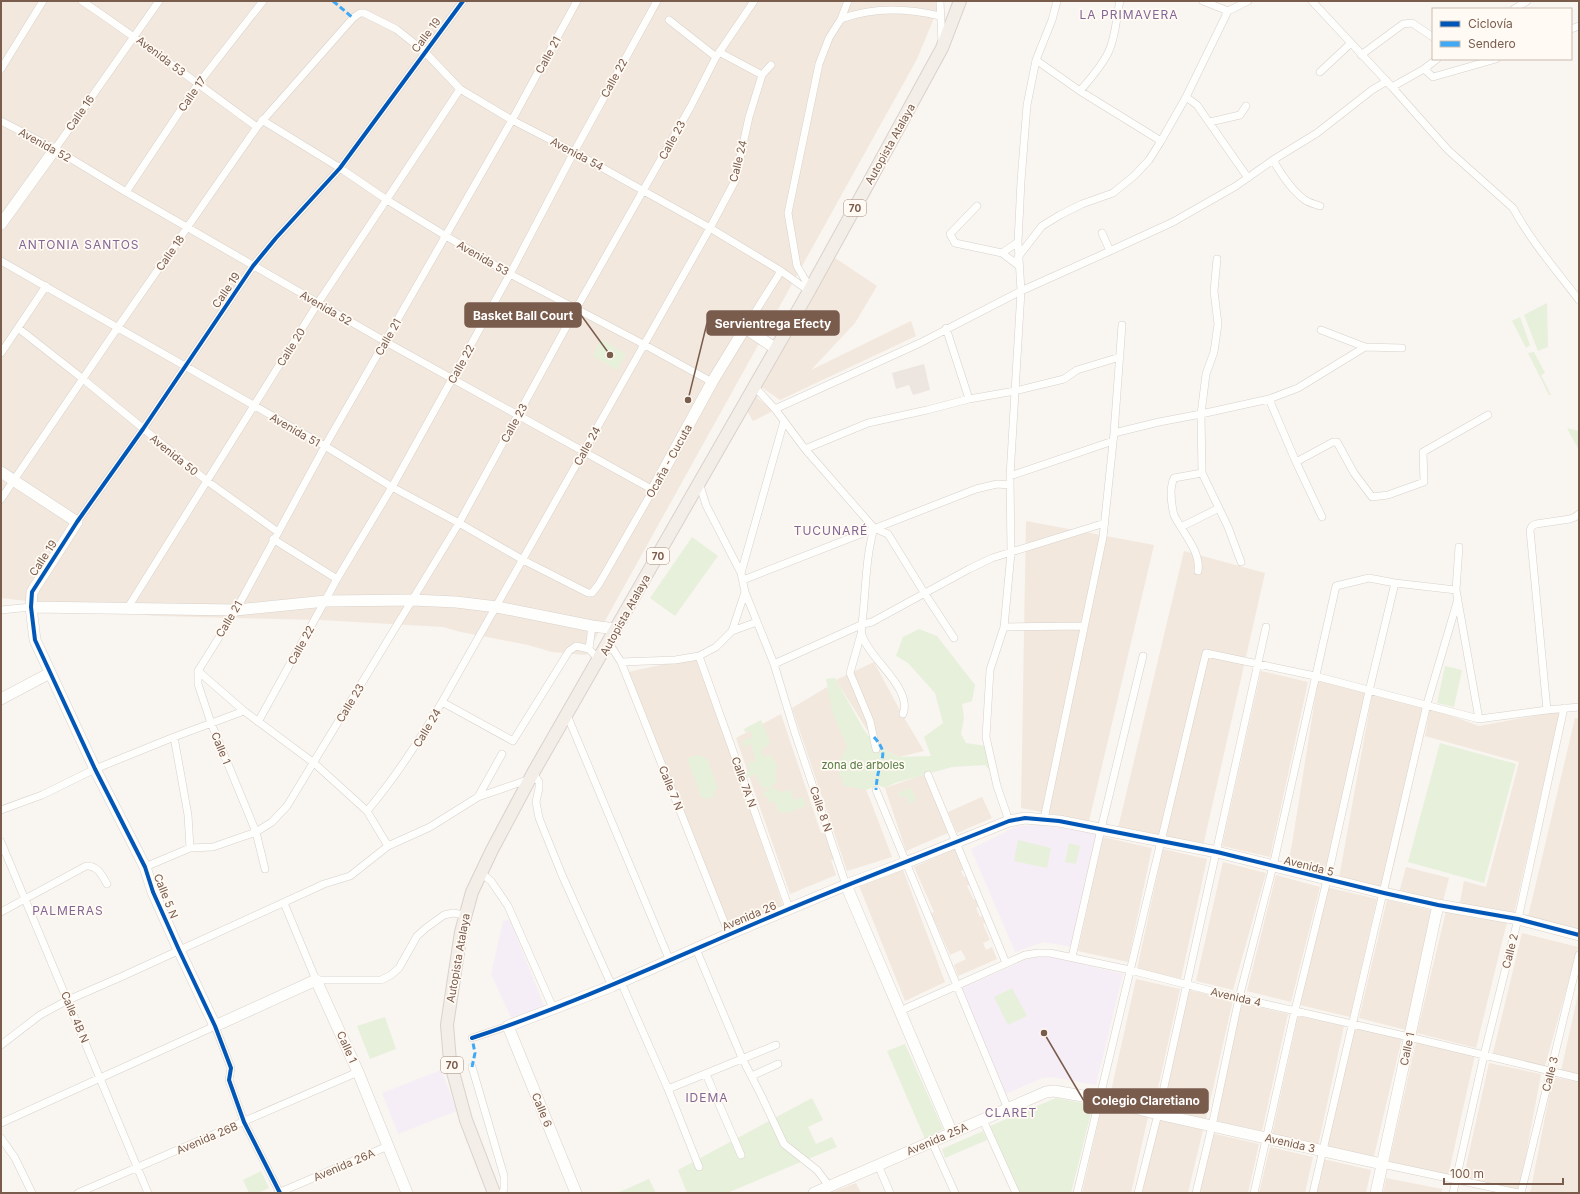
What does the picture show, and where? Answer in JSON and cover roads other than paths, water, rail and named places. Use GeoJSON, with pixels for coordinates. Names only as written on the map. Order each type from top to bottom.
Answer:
{"type":"FeatureCollection","features":[{"type":"Feature","properties":{"kind":"main road","name":"Autopista Atalaya"},"geometry":{"type":"LineString","coordinates":[[494,1193],[466,1120],[450,1061],[447,1025],[461,932],[465,915],[480,873],[532,776],[809,290],[942,48],[960,1]]}},
{"type":"Feature","properties":{"kind":"street"},"geometry":{"type":"LineString","coordinates":[[1,69],[44,1]]}},
{"type":"Feature","properties":{"kind":"street","name":"Avenida 53"},"geometry":{"type":"LineString","coordinates":[[82,1],[135,36],[257,127]]}},
{"type":"Feature","properties":{"kind":"street","name":"Calle 16"},"geometry":{"type":"LineString","coordinates":[[1,224],[159,1]]}},
{"type":"Feature","properties":{"kind":"street","name":"Calle 17"},"geometry":{"type":"LineString","coordinates":[[126,192],[198,84],[263,1]]}},
{"type":"Feature","properties":{"kind":"street","name":"Calle 19"},"geometry":{"type":"LineString","coordinates":[[31,607],[32,592],[77,522],[143,430],[253,266],[276,238],[340,168],[463,1]]}},
{"type":"Feature","properties":{"kind":"street","name":"Calle 21"},"geometry":{"type":"LineString","coordinates":[[198,671],[236,610],[273,539],[325,446],[512,120],[577,1]]}},
{"type":"Feature","properties":{"kind":"street","name":"Calle 22"},"geometry":{"type":"LineString","coordinates":[[258,722],[337,579],[392,487],[452,379],[657,1]]}},
{"type":"Feature","properties":{"kind":"street","name":"Calle 23"},"geometry":{"type":"LineString","coordinates":[[190,848],[213,847],[256,832],[272,822],[287,806],[459,523],[576,310],[691,106],[717,54],[754,1]]}},
{"type":"Feature","properties":{"kind":"street"},"geometry":{"type":"LineString","coordinates":[[809,290],[797,266],[788,213],[819,64],[829,38],[841,19],[848,1]]}},
{"type":"Feature","properties":{"kind":"street"},"geometry":{"type":"LineString","coordinates":[[940,1],[942,48]]}},
{"type":"Feature","properties":{"kind":"street"},"geometry":{"type":"LineString","coordinates":[[1010,821],[997,786],[986,738],[990,670],[1004,627],[1011,553],[1010,476],[1021,291],[1018,242],[1027,105],[1036,60],[1052,20],[1057,1]]}},
{"type":"Feature","properties":{"kind":"street"},"geometry":{"type":"LineString","coordinates":[[1080,91],[1100,66],[1108,53],[1120,1]]}},
{"type":"Feature","properties":{"kind":"street"},"geometry":{"type":"LineString","coordinates":[[1203,1],[1228,11]]}},
{"type":"Feature","properties":{"kind":"street"},"geometry":{"type":"LineString","coordinates":[[1018,257],[1042,226],[1076,207],[1113,193],[1130,180],[1148,160],[1186,98],[1228,11],[1248,1]]}},
{"type":"Feature","properties":{"kind":"street"},"geometry":{"type":"LineString","coordinates":[[1312,1],[1387,81],[1448,150],[1513,208],[1519,220],[1579,300]]}},
{"type":"Feature","properties":{"kind":"street"},"geometry":{"type":"LineString","coordinates":[[1516,8],[1527,1]]}},
{"type":"Feature","properties":{"kind":"street"},"geometry":{"type":"LineString","coordinates":[[841,19],[873,10],[898,9],[920,11],[940,16]]}},
{"type":"Feature","properties":{"kind":"street","name":"Avenida 54"},"geometry":{"type":"LineString","coordinates":[[353,18],[360,13],[364,13],[396,29],[425,52],[460,89],[512,120],[644,190],[710,228],[781,271],[809,290]]}},
{"type":"Feature","properties":{"kind":"street","name":"Calle 18"},"geometry":{"type":"LineString","coordinates":[[1,499],[262,120],[353,18]]}},
{"type":"Feature","properties":{"kind":"street"},"geometry":{"type":"LineString","coordinates":[[669,20],[717,54],[762,75]]}},
{"type":"Feature","properties":{"kind":"street"},"geometry":{"type":"LineString","coordinates":[[1361,54],[1404,24],[1412,23],[1432,36]]}},
{"type":"Feature","properties":{"kind":"street"},"geometry":{"type":"LineString","coordinates":[[1320,72],[1351,43]]}},
{"type":"Feature","properties":{"kind":"street"},"geometry":{"type":"LineString","coordinates":[[1036,60],[1080,91],[1161,141]]}},
{"type":"Feature","properties":{"kind":"street"},"geometry":{"type":"LineString","coordinates":[[1392,87],[1424,69],[1436,60]]}},
{"type":"Feature","properties":{"kind":"street"},"geometry":{"type":"LineString","coordinates":[[1424,69],[1433,77],[1492,60]]}},
{"type":"Feature","properties":{"kind":"street","name":"Calle 24"},"geometry":{"type":"LineString","coordinates":[[367,811],[390,784],[410,755],[442,702],[524,560],[710,228],[735,181],[749,117],[762,75],[771,65]]}},
{"type":"Feature","properties":{"kind":"street"},"geometry":{"type":"LineString","coordinates":[[775,409],[882,361],[1021,291],[1173,222],[1248,178],[1317,133],[1372,90],[1387,81]]}},
{"type":"Feature","properties":{"kind":"street","name":"Calle 20"},"geometry":{"type":"LineString","coordinates":[[127,609],[318,303],[460,89]]}},
{"type":"Feature","properties":{"kind":"street"},"geometry":{"type":"LineString","coordinates":[[1186,98],[1197,105],[1248,178]]}},
{"type":"Feature","properties":{"kind":"street"},"geometry":{"type":"LineString","coordinates":[[1210,122],[1240,115],[1246,106]]}},
{"type":"Feature","properties":{"kind":"street","name":"Avenida 53"},"geometry":{"type":"LineString","coordinates":[[262,120],[340,168],[387,200],[510,274],[712,382]]}},
{"type":"Feature","properties":{"kind":"street","name":"Avenida 52"},"geometry":{"type":"LineString","coordinates":[[1,121],[54,149],[386,342],[653,490]]}},
{"type":"Feature","properties":{"kind":"street"},"geometry":{"type":"LineString","coordinates":[[1274,160],[1282,174],[1297,193],[1306,200],[1320,206]]}},
{"type":"Feature","properties":{"kind":"street"},"geometry":{"type":"LineString","coordinates":[[977,206],[950,234],[951,239],[955,243],[1002,253],[1019,266]]}},
{"type":"Feature","properties":{"kind":"street"},"geometry":{"type":"LineString","coordinates":[[1102,233],[1110,251]]}},
{"type":"Feature","properties":{"kind":"street"},"geometry":{"type":"LineString","coordinates":[[1002,253],[1018,242]]}},
{"type":"Feature","properties":{"kind":"street"},"geometry":{"type":"LineString","coordinates":[[1217,259],[1214,291],[1218,324],[1214,352],[1206,374],[1201,414],[1202,473],[1228,527],[1241,562]]}},
{"type":"Feature","properties":{"kind":"street","name":"Avenida 51"},"geometry":{"type":"LineString","coordinates":[[1,261],[325,446],[392,487],[582,591],[592,593]]}},
{"type":"Feature","properties":{"kind":"street","name":"Ocaña - Cucuta"},"geometry":{"type":"LineString","coordinates":[[592,593],[599,584],[653,490],[712,382],[781,271]]}},
{"type":"Feature","properties":{"kind":"street"},"geometry":{"type":"LineString","coordinates":[[1,353],[46,286]]}},
{"type":"Feature","properties":{"kind":"street"},"geometry":{"type":"LineString","coordinates":[[1040,819],[1084,626],[1105,523],[1114,433],[1122,325]]}},
{"type":"Feature","properties":{"kind":"street","name":"Avenida 50"},"geometry":{"type":"LineString","coordinates":[[18,328],[83,379],[143,430],[207,481],[278,532]]}},
{"type":"Feature","properties":{"kind":"street"},"geometry":{"type":"LineString","coordinates":[[745,328],[776,348]]}},
{"type":"Feature","properties":{"kind":"street"},"geometry":{"type":"LineString","coordinates":[[946,328],[969,399]]}},
{"type":"Feature","properties":{"kind":"street"},"geometry":{"type":"LineString","coordinates":[[1321,330],[1365,347],[1402,348]]}},
{"type":"Feature","properties":{"kind":"street"},"geometry":{"type":"LineString","coordinates":[[1114,433],[1269,399],[1298,388],[1365,347]]}},
{"type":"Feature","properties":{"kind":"street"},"geometry":{"type":"LineString","coordinates":[[806,449],[868,423],[934,409],[969,399],[1015,391],[1064,379],[1077,370],[1120,357]]}},
{"type":"Feature","properties":{"kind":"street"},"geometry":{"type":"LineString","coordinates":[[754,386],[874,528],[888,534],[954,638]]}},
{"type":"Feature","properties":{"kind":"street"},"geometry":{"type":"LineString","coordinates":[[1269,399],[1322,517]]}},
{"type":"Feature","properties":{"kind":"street"},"geometry":{"type":"LineString","coordinates":[[1296,462],[1333,442],[1337,442],[1354,473],[1369,495],[1374,498],[1388,495],[1424,482],[1423,452],[1488,415]]}},
{"type":"Feature","properties":{"kind":"street"},"geometry":{"type":"LineString","coordinates":[[742,576],[784,422]]}},
{"type":"Feature","properties":{"kind":"street"},"geometry":{"type":"LineString","coordinates":[[1010,476],[1113,441]]}},
{"type":"Feature","properties":{"kind":"street"},"geometry":{"type":"LineString","coordinates":[[1,472],[14,482],[77,522]]}},
{"type":"Feature","properties":{"kind":"street"},"geometry":{"type":"LineString","coordinates":[[1198,571],[1198,563],[1195,554],[1174,513],[1171,495],[1172,482],[1174,478],[1202,473]]}},
{"type":"Feature","properties":{"kind":"street","name":"Calle 8 N"},"geometry":{"type":"LineString","coordinates":[[699,482],[706,505],[742,576],[745,592],[774,664],[794,733],[846,884],[952,1133]]}},
{"type":"Feature","properties":{"kind":"street"},"geometry":{"type":"LineString","coordinates":[[742,576],[976,489],[997,484],[1010,485]]}},
{"type":"Feature","properties":{"kind":"street"},"geometry":{"type":"LineString","coordinates":[[1180,527],[1219,508]]}},
{"type":"Feature","properties":{"kind":"street"},"geometry":{"type":"LineString","coordinates":[[1547,710],[1530,530],[1532,526],[1536,524],[1570,519],[1579,514]]}},
{"type":"Feature","properties":{"kind":"street"},"geometry":{"type":"LineString","coordinates":[[774,664],[863,624],[872,622],[992,558],[1105,523]]}},
{"type":"Feature","properties":{"kind":"street"},"geometry":{"type":"LineString","coordinates":[[874,528],[870,544],[863,624],[850,674],[870,721],[876,749]]}},
{"type":"Feature","properties":{"kind":"street"},"geometry":{"type":"LineString","coordinates":[[273,539],[337,579]]}},
{"type":"Feature","properties":{"kind":"street"},"geometry":{"type":"LineString","coordinates":[[1459,547],[1456,590],[1479,719]]}},
{"type":"Feature","properties":{"kind":"street"},"geometry":{"type":"LineString","coordinates":[[1196,1193],[1239,998],[1273,866],[1336,586],[1369,578],[1395,583],[1456,590]]}},
{"type":"Feature","properties":{"kind":"street"},"geometry":{"type":"LineString","coordinates":[[1254,1193],[1295,1010],[1327,880],[1369,691],[1395,583]]}},
{"type":"Feature","properties":{"kind":"street"},"geometry":{"type":"LineString","coordinates":[[732,631],[745,592]]}},
{"type":"Feature","properties":{"kind":"street"},"geometry":{"type":"LineString","coordinates":[[1313,1193],[1384,894],[1427,704],[1458,599]]}},
{"type":"Feature","properties":{"kind":"street"},"geometry":{"type":"LineString","coordinates":[[1,610],[31,607],[236,610],[326,601],[413,600],[456,602],[497,607],[592,626],[616,629]]}},
{"type":"Feature","properties":{"kind":"street","name":"Calle 5 N"},"geometry":{"type":"LineString","coordinates":[[31,607],[35,640],[95,769],[145,867],[153,892],[215,1026],[231,1068],[229,1080],[244,1122],[279,1193]]}},
{"type":"Feature","properties":{"kind":"street"},"geometry":{"type":"LineString","coordinates":[[621,662],[675,660],[699,656],[716,647],[732,631],[757,622]]}},
{"type":"Feature","properties":{"kind":"street"},"geometry":{"type":"LineString","coordinates":[[588,649],[592,626]]}},
{"type":"Feature","properties":{"kind":"street"},"geometry":{"type":"LineString","coordinates":[[1004,627],[1084,626]]}},
{"type":"Feature","properties":{"kind":"street"},"geometry":{"type":"LineString","coordinates":[[1138,1193],[1158,1114],[1266,627]]}},
{"type":"Feature","properties":{"kind":"street"},"geometry":{"type":"LineString","coordinates":[[861,634],[875,657],[898,687],[905,707],[903,714]]}},
{"type":"Feature","properties":{"kind":"street","name":"Calle 7 N"},"geometry":{"type":"LineString","coordinates":[[609,643],[621,662],[729,934]]}},
{"type":"Feature","properties":{"kind":"street"},"geometry":{"type":"LineString","coordinates":[[442,702],[513,741],[569,651],[576,646],[588,649],[599,660]]}},
{"type":"Feature","properties":{"kind":"street"},"geometry":{"type":"LineString","coordinates":[[1077,1193],[1206,653],[1257,665],[1315,676],[1369,691],[1427,704],[1479,719],[1579,707]]}},
{"type":"Feature","properties":{"kind":"street","name":"Calle 7A N"},"geometry":{"type":"LineString","coordinates":[[699,656],[789,908]]}},
{"type":"Feature","properties":{"kind":"street"},"geometry":{"type":"LineString","coordinates":[[1072,957],[1143,656]]}},
{"type":"Feature","properties":{"kind":"street"},"geometry":{"type":"LineString","coordinates":[[198,671],[244,711],[314,763],[367,811],[388,846]]}},
{"type":"Feature","properties":{"kind":"street","name":"Calle 1"},"geometry":{"type":"LineString","coordinates":[[198,671],[198,684],[211,723],[256,832],[265,869]]}},
{"type":"Feature","properties":{"kind":"street"},"geometry":{"type":"LineString","coordinates":[[1,699],[50,673]]}},
{"type":"Feature","properties":{"kind":"street","name":"Calle 2"},"geometry":{"type":"LineString","coordinates":[[1453,1193],[1484,1055],[1518,919],[1564,708]]}},
{"type":"Feature","properties":{"kind":"street"},"geometry":{"type":"LineString","coordinates":[[1,810],[42,795],[95,769],[244,711]]}},
{"type":"Feature","properties":{"kind":"street"},"geometry":{"type":"LineString","coordinates":[[567,715],[670,961]]}},
{"type":"Feature","properties":{"kind":"street"},"geometry":{"type":"LineString","coordinates":[[145,867],[190,848],[188,815],[174,737]]}},
{"type":"Feature","properties":{"kind":"street"},"geometry":{"type":"LineString","coordinates":[[478,797],[502,754]]}},
{"type":"Feature","properties":{"kind":"street"},"geometry":{"type":"LineString","coordinates":[[928,775],[1006,963]]}},
{"type":"Feature","properties":{"kind":"street"},"geometry":{"type":"LineString","coordinates":[[1,1045],[40,1015],[68,1000],[324,884],[350,876],[388,846],[430,826],[478,797],[532,776],[539,782],[536,802],[539,818],[562,875],[612,986]]}},
{"type":"Feature","properties":{"kind":"street"},"geometry":{"type":"LineString","coordinates":[[876,790],[1008,1109]]}},
{"type":"Feature","properties":{"kind":"street","name":"Avenida 26"},"geometry":{"type":"LineString","coordinates":[[472,1038],[508,1026],[612,986],[846,884],[905,863],[1010,821],[1025,818],[1040,819]]}},
{"type":"Feature","properties":{"kind":"street","name":"Avenida 5"},"geometry":{"type":"LineString","coordinates":[[1040,819],[1101,829],[1217,852],[1384,894],[1518,919],[1579,935]]}},
{"type":"Feature","properties":{"kind":"street","name":"Calle 4B N"},"geometry":{"type":"LineString","coordinates":[[1,842],[148,1193]]}},
{"type":"Feature","properties":{"kind":"street"},"geometry":{"type":"LineString","coordinates":[[1,912],[86,866],[92,865],[97,869],[107,884]]}},
{"type":"Feature","properties":{"kind":"street"},"geometry":{"type":"LineString","coordinates":[[480,873],[491,881],[508,906],[553,1008]]}},
{"type":"Feature","properties":{"kind":"street","name":"Calle 1"},"geometry":{"type":"LineString","coordinates":[[284,903],[316,980],[358,1072],[407,1193]]}},
{"type":"Feature","properties":{"kind":"street","name":"Calle 1"},"geometry":{"type":"LineString","coordinates":[[1376,1193],[1438,905]]}},
{"type":"Feature","properties":{"kind":"street"},"geometry":{"type":"LineString","coordinates":[[1,1123],[316,980],[381,980],[391,975],[399,968],[417,936],[426,928],[444,915],[465,915]]}},
{"type":"Feature","properties":{"kind":"street"},"geometry":{"type":"LineString","coordinates":[[696,950],[742,1058],[784,1144],[817,1170],[822,1190]]}},
{"type":"Feature","properties":{"kind":"street","name":"Avenida 4"},"geometry":{"type":"LineString","coordinates":[[900,1011],[1025,955],[1050,953],[1130,970],[1239,998],[1579,1078]]}},
{"type":"Feature","properties":{"kind":"street","name":"Calle 3"},"geometry":{"type":"LineString","coordinates":[[1521,1193],[1579,955]]}},
{"type":"Feature","properties":{"kind":"street"},"geometry":{"type":"LineString","coordinates":[[624,989],[668,1089],[699,1167]]}},
{"type":"Feature","properties":{"kind":"street","name":"Calle 6"},"geometry":{"type":"LineString","coordinates":[[508,1026],[576,1193]]}},
{"type":"Feature","properties":{"kind":"street"},"geometry":{"type":"LineString","coordinates":[[668,1089],[776,1045]]}},
{"type":"Feature","properties":{"kind":"street"},"geometry":{"type":"LineString","coordinates":[[752,1076],[778,1064]]}},
{"type":"Feature","properties":{"kind":"street"},"geometry":{"type":"LineString","coordinates":[[472,1067],[504,1176],[504,1189],[502,1193]]}},
{"type":"Feature","properties":{"kind":"street","name":"Avenida 26B"},"geometry":{"type":"LineString","coordinates":[[78,1193],[358,1072]]}},
{"type":"Feature","properties":{"kind":"street"},"geometry":{"type":"LineString","coordinates":[[706,1074],[742,1155]]}},
{"type":"Feature","properties":{"kind":"street","name":"Avenida 25A"},"geometry":{"type":"LineString","coordinates":[[822,1190],[1046,1092],[1062,1092]]}},
{"type":"Feature","properties":{"kind":"street","name":"Avenida 3"},"geometry":{"type":"LineString","coordinates":[[1062,1092],[1100,1099],[1158,1114],[1518,1193]]}},
{"type":"Feature","properties":{"kind":"street"},"geometry":{"type":"LineString","coordinates":[[982,1120],[1016,1193]]}},
{"type":"Feature","properties":{"kind":"street"},"geometry":{"type":"LineString","coordinates":[[1,1138],[15,1158],[32,1193]]}},
{"type":"Feature","properties":{"kind":"street"},"geometry":{"type":"LineString","coordinates":[[932,1142],[955,1193]]}},
{"type":"Feature","properties":{"kind":"street","name":"Avenida 26A"},"geometry":{"type":"LineString","coordinates":[[279,1193],[388,1146]]}},
{"type":"Feature","properties":{"kind":"street"},"geometry":{"type":"LineString","coordinates":[[878,1165],[890,1193]]}},
{"type":"Feature","properties":{"kind":"place","name":"Basket Ball Court"},"geometry":{"type":"Point","coordinates":[610,355]}},
{"type":"Feature","properties":{"kind":"place","name":"Servientrega Efecty"},"geometry":{"type":"Point","coordinates":[688,400]}},
{"type":"Feature","properties":{"kind":"place","name":"Colegio Claretiano"},"geometry":{"type":"Point","coordinates":[1044,1033]}},
{"type":"Feature","properties":{"kind":"district","name":"LA PRIMAVERA"},"geometry":{"type":"Point","coordinates":[1129,14]}},
{"type":"Feature","properties":{"kind":"district","name":"ANTONIA SANTOS"},"geometry":{"type":"Point","coordinates":[79,244]}},
{"type":"Feature","properties":{"kind":"district","name":"TUCUNARÉ"},"geometry":{"type":"Point","coordinates":[831,530]}},
{"type":"Feature","properties":{"kind":"district","name":"PALMERAS"},"geometry":{"type":"Point","coordinates":[68,910]}},
{"type":"Feature","properties":{"kind":"district","name":"IDEMA"},"geometry":{"type":"Point","coordinates":[707,1097]}},
{"type":"Feature","properties":{"kind":"district","name":"CLARET"},"geometry":{"type":"Point","coordinates":[1011,1112]}},
{"type":"Feature","properties":{"kind":"park label","name":"zona de arboles"},"geometry":{"type":"Point","coordinates":[863,765]}}]}
